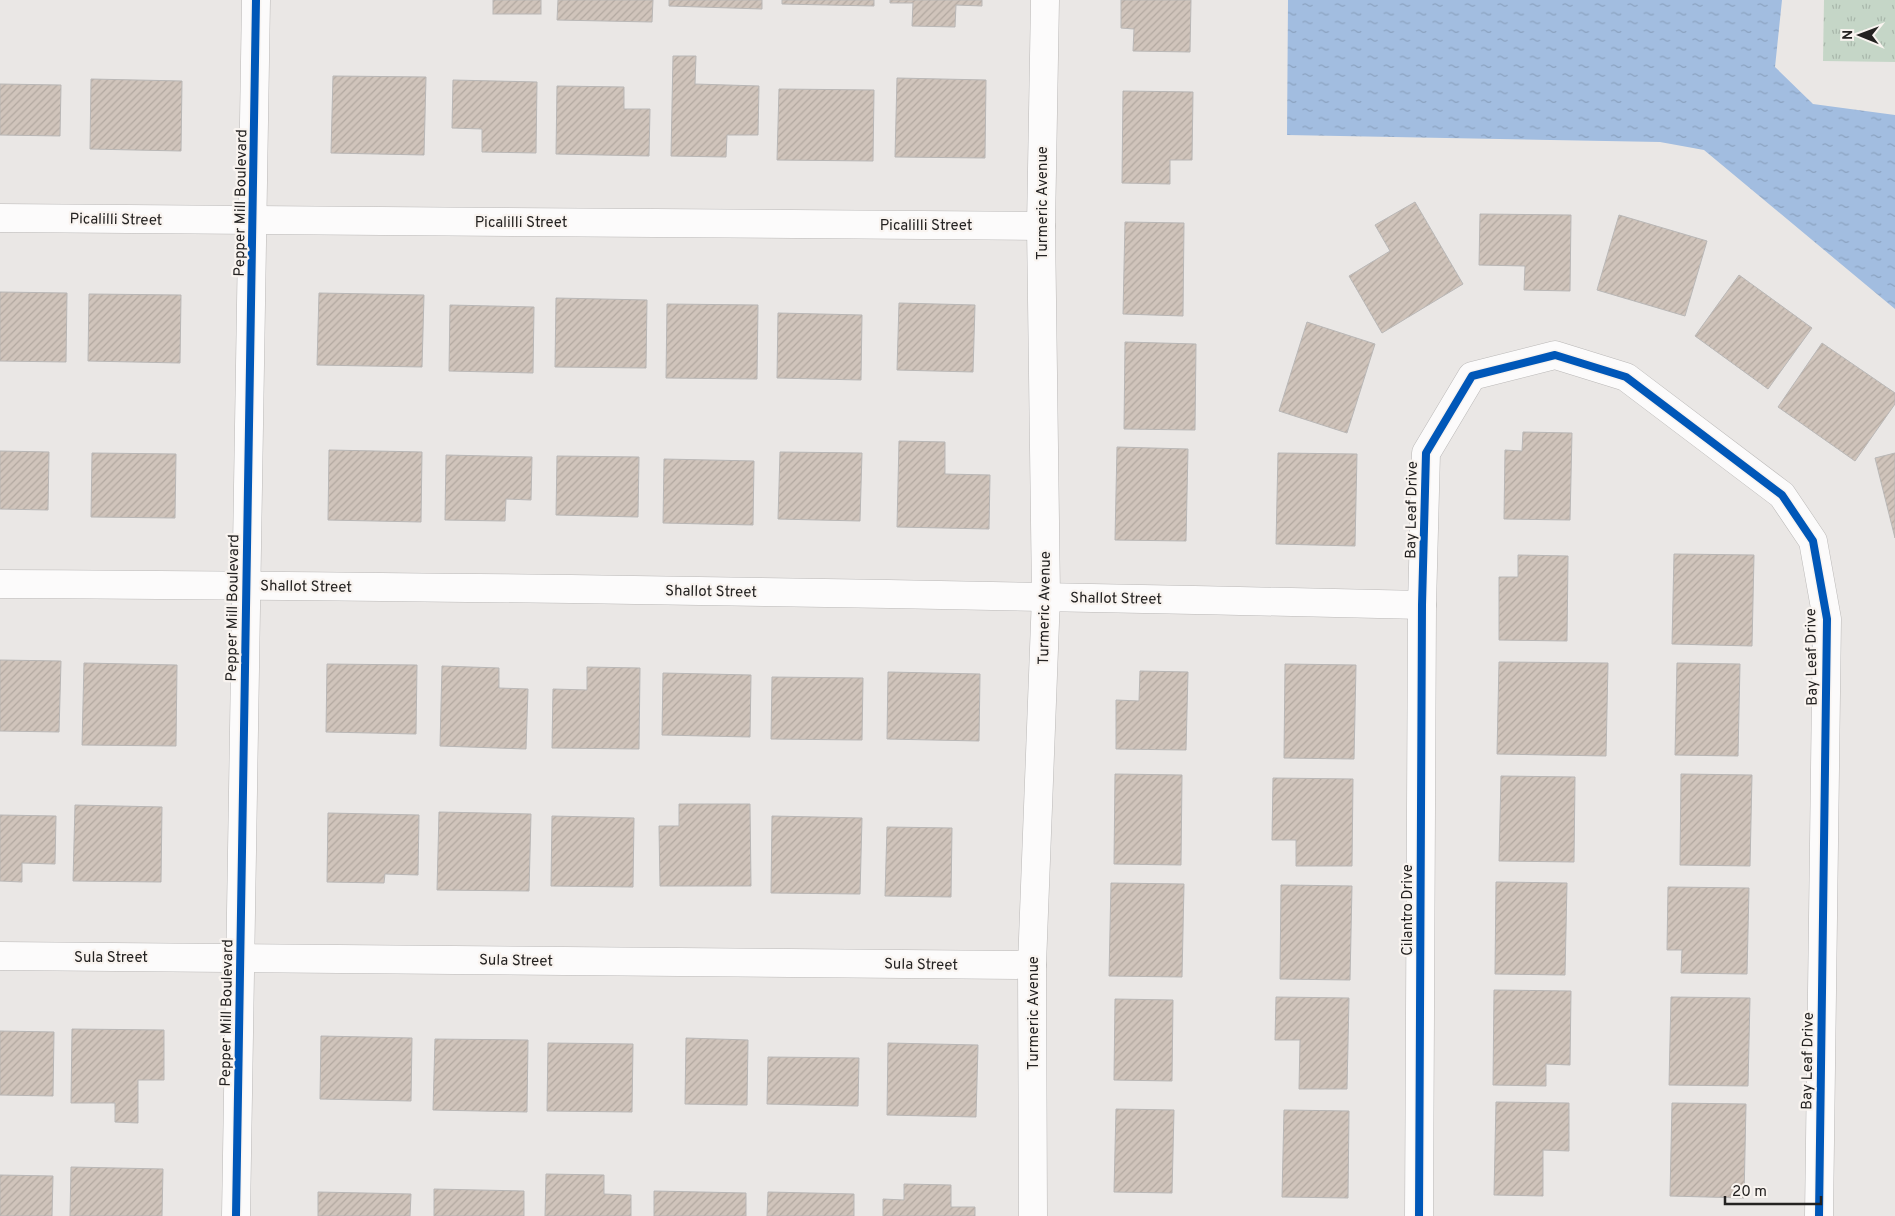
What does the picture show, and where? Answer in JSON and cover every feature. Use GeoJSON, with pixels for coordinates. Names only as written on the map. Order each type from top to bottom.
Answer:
{"type":"FeatureCollection","features":[{"type":"Feature","properties":{"kind":"street","name":"Pepper Mill Boulevard"},"geometry":{"type":"LineString","coordinates":[[236,1216],[254,221],[256,0]]}},
{"type":"Feature","properties":{"kind":"street","name":"Turmeric Avenue"},"geometry":{"type":"LineString","coordinates":[[1033,1216],[1032,965],[1046,596],[1041,226],[1045,0]]}},
{"type":"Feature","properties":{"kind":"street","name":"Picalilli Street"},"geometry":{"type":"LineString","coordinates":[[0,218],[1041,226]]}},
{"type":"Feature","properties":{"kind":"street","name":"Bay Leaf Drive"},"geometry":{"type":"LineString","coordinates":[[1422,605],[1426,453],[1472,376],[1555,355],[1626,377],[1782,495],[1813,541],[1827,619],[1819,1216]]}},
{"type":"Feature","properties":{"kind":"street","name":"Shallot Street"},"geometry":{"type":"LineString","coordinates":[[0,584],[246,585],[1046,596],[1422,605]]}},
{"type":"Feature","properties":{"kind":"street","name":"Cilantro Drive"},"geometry":{"type":"LineString","coordinates":[[1419,1216],[1422,605]]}},
{"type":"Feature","properties":{"kind":"street","name":"Sula Street"},"geometry":{"type":"LineString","coordinates":[[0,956],[1032,965]]}},
{"type":"Feature","properties":{"kind":"green space"},"geometry":{"type":"Polygon","coordinates":[[[1824,0],[1895,0],[1895,62],[1823,61],[1824,0]]]}},
{"type":"Feature","properties":{"kind":"water"},"geometry":{"type":"Polygon","coordinates":[[[1288,0],[1782,0],[1775,67],[1813,104],[1895,115],[1895,309],[1704,150],[1660,142],[1287,135],[1288,0]]]}},
{"type":"Feature","properties":{"kind":"building"},"geometry":{"type":"Polygon","coordinates":[[[493,0],[541,0],[541,14],[493,14],[493,0]]]}},
{"type":"Feature","properties":{"kind":"building"},"geometry":{"type":"Polygon","coordinates":[[[558,0],[653,0],[652,22],[557,20],[558,0]]]}},
{"type":"Feature","properties":{"kind":"building"},"geometry":{"type":"Polygon","coordinates":[[[669,0],[762,0],[762,9],[669,6],[669,0]]]}},
{"type":"Feature","properties":{"kind":"building"},"geometry":{"type":"Polygon","coordinates":[[[782,0],[874,0],[874,6],[782,4],[782,0]]]}},
{"type":"Feature","properties":{"kind":"building"},"geometry":{"type":"Polygon","coordinates":[[[890,0],[982,0],[982,6],[956,5],[955,27],[912,26],[913,3],[890,3],[890,0]]]}},
{"type":"Feature","properties":{"kind":"building"},"geometry":{"type":"Polygon","coordinates":[[[1121,0],[1191,0],[1190,52],[1133,51],[1134,29],[1121,28],[1121,0]]]}},
{"type":"Feature","properties":{"kind":"building"},"geometry":{"type":"Polygon","coordinates":[[[673,56],[696,56],[695,84],[759,86],[758,135],[727,135],[726,157],[671,156],[673,56]]]}},
{"type":"Feature","properties":{"kind":"building"},"geometry":{"type":"Polygon","coordinates":[[[333,76],[426,77],[424,155],[331,153],[333,76]]]}},
{"type":"Feature","properties":{"kind":"building"},"geometry":{"type":"Polygon","coordinates":[[[897,78],[986,80],[985,158],[895,157],[897,78]]]}},
{"type":"Feature","properties":{"kind":"building"},"geometry":{"type":"Polygon","coordinates":[[[91,79],[182,81],[181,151],[90,149],[91,79]]]}},
{"type":"Feature","properties":{"kind":"building"},"geometry":{"type":"Polygon","coordinates":[[[453,80],[537,82],[536,153],[482,152],[482,129],[452,128],[453,80]]]}},
{"type":"Feature","properties":{"kind":"building"},"geometry":{"type":"Polygon","coordinates":[[[0,84],[61,85],[60,136],[0,135],[0,84]]]}},
{"type":"Feature","properties":{"kind":"building"},"geometry":{"type":"Polygon","coordinates":[[[557,86],[624,87],[624,109],[650,109],[649,156],[556,154],[557,86]]]}},
{"type":"Feature","properties":{"kind":"building"},"geometry":{"type":"Polygon","coordinates":[[[779,89],[874,90],[873,161],[777,160],[779,89]]]}},
{"type":"Feature","properties":{"kind":"building"},"geometry":{"type":"Polygon","coordinates":[[[1123,91],[1193,92],[1192,160],[1170,160],[1170,184],[1122,183],[1123,91]]]}},
{"type":"Feature","properties":{"kind":"building"},"geometry":{"type":"Polygon","coordinates":[[[1415,202],[1463,284],[1382,333],[1349,276],[1390,251],[1375,225],[1415,202]]]}},
{"type":"Feature","properties":{"kind":"building"},"geometry":{"type":"Polygon","coordinates":[[[1480,214],[1571,215],[1570,291],[1524,290],[1525,266],[1479,265],[1480,214]]]}},
{"type":"Feature","properties":{"kind":"building"},"geometry":{"type":"Polygon","coordinates":[[[1619,215],[1707,241],[1685,316],[1597,290],[1619,215]]]}},
{"type":"Feature","properties":{"kind":"building"},"geometry":{"type":"Polygon","coordinates":[[[1125,222],[1184,223],[1183,316],[1123,314],[1125,222]]]}},
{"type":"Feature","properties":{"kind":"building"},"geometry":{"type":"Polygon","coordinates":[[[1739,275],[1812,328],[1768,389],[1695,336],[1739,275]]]}},
{"type":"Feature","properties":{"kind":"building"},"geometry":{"type":"Polygon","coordinates":[[[0,292],[67,293],[66,362],[0,361],[0,292]]]}},
{"type":"Feature","properties":{"kind":"building"},"geometry":{"type":"Polygon","coordinates":[[[319,293],[424,295],[422,367],[317,365],[319,293]]]}},
{"type":"Feature","properties":{"kind":"building"},"geometry":{"type":"Polygon","coordinates":[[[89,294],[181,295],[180,363],[88,361],[89,294]]]}},
{"type":"Feature","properties":{"kind":"building"},"geometry":{"type":"Polygon","coordinates":[[[556,298],[647,300],[646,368],[555,367],[556,298]]]}},
{"type":"Feature","properties":{"kind":"building"},"geometry":{"type":"Polygon","coordinates":[[[899,303],[975,305],[973,372],[897,370],[899,303]]]}},
{"type":"Feature","properties":{"kind":"building"},"geometry":{"type":"Polygon","coordinates":[[[667,304],[758,305],[757,379],[666,378],[667,304]]]}},
{"type":"Feature","properties":{"kind":"building"},"geometry":{"type":"Polygon","coordinates":[[[450,305],[534,307],[533,373],[449,371],[450,305]]]}},
{"type":"Feature","properties":{"kind":"building"},"geometry":{"type":"Polygon","coordinates":[[[778,313],[862,315],[861,380],[777,378],[778,313]]]}},
{"type":"Feature","properties":{"kind":"building"},"geometry":{"type":"Polygon","coordinates":[[[1307,322],[1375,344],[1347,433],[1279,411],[1307,322]]]}},
{"type":"Feature","properties":{"kind":"building"},"geometry":{"type":"Polygon","coordinates":[[[1125,342],[1196,344],[1195,430],[1124,429],[1125,342]]]}},
{"type":"Feature","properties":{"kind":"building"},"geometry":{"type":"Polygon","coordinates":[[[1822,343],[1895,393],[1895,404],[1855,461],[1778,407],[1822,343]]]}},
{"type":"Feature","properties":{"kind":"building"},"geometry":{"type":"Polygon","coordinates":[[[1523,432],[1572,433],[1570,520],[1504,519],[1505,450],[1522,451],[1523,432]]]}},
{"type":"Feature","properties":{"kind":"building"},"geometry":{"type":"Polygon","coordinates":[[[899,441],[945,442],[945,474],[990,475],[989,529],[897,527],[899,441]]]}},
{"type":"Feature","properties":{"kind":"building"},"geometry":{"type":"Polygon","coordinates":[[[1117,447],[1188,449],[1186,541],[1115,540],[1117,447]]]}},
{"type":"Feature","properties":{"kind":"building"},"geometry":{"type":"Polygon","coordinates":[[[329,450],[422,452],[421,522],[328,520],[329,450]]]}},
{"type":"Feature","properties":{"kind":"building"},"geometry":{"type":"Polygon","coordinates":[[[0,451],[49,452],[48,510],[0,509],[0,451]]]}},
{"type":"Feature","properties":{"kind":"building"},"geometry":{"type":"Polygon","coordinates":[[[780,452],[862,453],[860,521],[778,519],[780,452]]]}},
{"type":"Feature","properties":{"kind":"building"},"geometry":{"type":"Polygon","coordinates":[[[92,453],[176,454],[175,518],[91,517],[92,453]]]}},
{"type":"Feature","properties":{"kind":"building"},"geometry":{"type":"Polygon","coordinates":[[[1278,453],[1357,454],[1355,546],[1276,544],[1278,453]]]}},
{"type":"Feature","properties":{"kind":"building"},"geometry":{"type":"Polygon","coordinates":[[[1895,453],[1895,538],[1875,458],[1895,453]]]}},
{"type":"Feature","properties":{"kind":"building"},"geometry":{"type":"Polygon","coordinates":[[[446,455],[532,457],[531,500],[506,499],[505,521],[445,520],[446,455]]]}},
{"type":"Feature","properties":{"kind":"building"},"geometry":{"type":"Polygon","coordinates":[[[557,456],[639,457],[638,517],[556,515],[557,456]]]}},
{"type":"Feature","properties":{"kind":"building"},"geometry":{"type":"Polygon","coordinates":[[[664,459],[754,461],[753,525],[663,523],[664,459]]]}},
{"type":"Feature","properties":{"kind":"building"},"geometry":{"type":"Polygon","coordinates":[[[1674,554],[1754,555],[1752,646],[1672,644],[1674,554]]]}},
{"type":"Feature","properties":{"kind":"building"},"geometry":{"type":"Polygon","coordinates":[[[1518,555],[1568,556],[1567,641],[1499,640],[1499,577],[1518,577],[1518,555]]]}},
{"type":"Feature","properties":{"kind":"building"},"geometry":{"type":"Polygon","coordinates":[[[0,660],[61,661],[59,732],[0,731],[0,660]]]}},
{"type":"Feature","properties":{"kind":"building"},"geometry":{"type":"Polygon","coordinates":[[[1499,662],[1608,663],[1606,756],[1497,754],[1499,662]]]}},
{"type":"Feature","properties":{"kind":"building"},"geometry":{"type":"Polygon","coordinates":[[[84,663],[177,665],[176,746],[82,745],[84,663]]]}},
{"type":"Feature","properties":{"kind":"building"},"geometry":{"type":"Polygon","coordinates":[[[1677,663],[1740,664],[1738,756],[1675,755],[1677,663]]]}},
{"type":"Feature","properties":{"kind":"building"},"geometry":{"type":"Polygon","coordinates":[[[327,664],[417,665],[416,734],[326,732],[327,664]]]}},
{"type":"Feature","properties":{"kind":"building"},"geometry":{"type":"Polygon","coordinates":[[[1285,664],[1356,665],[1354,759],[1284,758],[1285,664]]]}},
{"type":"Feature","properties":{"kind":"building"},"geometry":{"type":"Polygon","coordinates":[[[442,666],[499,668],[499,688],[528,689],[526,749],[440,746],[442,666]]]}},
{"type":"Feature","properties":{"kind":"building"},"geometry":{"type":"Polygon","coordinates":[[[587,667],[640,668],[639,749],[552,748],[553,689],[587,690],[587,667]]]}},
{"type":"Feature","properties":{"kind":"building"},"geometry":{"type":"Polygon","coordinates":[[[1140,671],[1188,672],[1186,750],[1116,749],[1116,700],[1139,701],[1140,671]]]}},
{"type":"Feature","properties":{"kind":"building"},"geometry":{"type":"Polygon","coordinates":[[[888,672],[980,674],[979,741],[887,739],[888,672]]]}},
{"type":"Feature","properties":{"kind":"building"},"geometry":{"type":"Polygon","coordinates":[[[663,673],[751,675],[750,737],[662,735],[663,673]]]}},
{"type":"Feature","properties":{"kind":"building"},"geometry":{"type":"Polygon","coordinates":[[[772,677],[863,678],[862,740],[771,739],[772,677]]]}},
{"type":"Feature","properties":{"kind":"building"},"geometry":{"type":"Polygon","coordinates":[[[1115,774],[1182,775],[1181,865],[1114,864],[1115,774]]]}},
{"type":"Feature","properties":{"kind":"building"},"geometry":{"type":"Polygon","coordinates":[[[1681,774],[1752,775],[1750,866],[1680,865],[1681,774]]]}},
{"type":"Feature","properties":{"kind":"building"},"geometry":{"type":"Polygon","coordinates":[[[1501,776],[1575,777],[1574,862],[1499,861],[1501,776]]]}},
{"type":"Feature","properties":{"kind":"building"},"geometry":{"type":"Polygon","coordinates":[[[1273,778],[1353,779],[1352,866],[1296,866],[1296,840],[1272,840],[1273,778]]]}},
{"type":"Feature","properties":{"kind":"building"},"geometry":{"type":"Polygon","coordinates":[[[679,804],[750,804],[751,886],[660,886],[659,826],[679,826],[679,804]]]}},
{"type":"Feature","properties":{"kind":"building"},"geometry":{"type":"Polygon","coordinates":[[[75,805],[162,807],[161,882],[73,881],[75,805]]]}},
{"type":"Feature","properties":{"kind":"building"},"geometry":{"type":"Polygon","coordinates":[[[439,812],[531,814],[529,891],[437,890],[439,812]]]}},
{"type":"Feature","properties":{"kind":"building"},"geometry":{"type":"Polygon","coordinates":[[[328,813],[419,815],[418,875],[385,874],[384,883],[327,882],[328,813]]]}},
{"type":"Feature","properties":{"kind":"building"},"geometry":{"type":"Polygon","coordinates":[[[0,815],[56,816],[55,864],[22,863],[22,882],[0,881],[0,815]]]}},
{"type":"Feature","properties":{"kind":"building"},"geometry":{"type":"Polygon","coordinates":[[[552,816],[634,818],[633,887],[551,886],[552,816]]]}},
{"type":"Feature","properties":{"kind":"building"},"geometry":{"type":"Polygon","coordinates":[[[772,816],[862,818],[860,894],[771,893],[772,816]]]}},
{"type":"Feature","properties":{"kind":"building"},"geometry":{"type":"Polygon","coordinates":[[[887,827],[952,828],[951,897],[885,896],[887,827]]]}},
{"type":"Feature","properties":{"kind":"building"},"geometry":{"type":"Polygon","coordinates":[[[1496,882],[1567,883],[1565,975],[1495,974],[1496,882]]]}},
{"type":"Feature","properties":{"kind":"building"},"geometry":{"type":"Polygon","coordinates":[[[1111,883],[1184,884],[1182,977],[1109,976],[1111,883]]]}},
{"type":"Feature","properties":{"kind":"building"},"geometry":{"type":"Polygon","coordinates":[[[1281,885],[1352,886],[1350,980],[1280,979],[1281,885]]]}},
{"type":"Feature","properties":{"kind":"building"},"geometry":{"type":"Polygon","coordinates":[[[1668,887],[1749,888],[1747,974],[1681,973],[1682,950],[1667,950],[1668,887]]]}},
{"type":"Feature","properties":{"kind":"building"},"geometry":{"type":"Polygon","coordinates":[[[1494,990],[1571,991],[1570,1065],[1546,1064],[1546,1086],[1493,1085],[1494,990]]]}},
{"type":"Feature","properties":{"kind":"building"},"geometry":{"type":"Polygon","coordinates":[[[1276,997],[1349,998],[1347,1089],[1299,1089],[1300,1040],[1275,1040],[1276,997]]]}},
{"type":"Feature","properties":{"kind":"building"},"geometry":{"type":"Polygon","coordinates":[[[1671,997],[1750,998],[1748,1086],[1669,1085],[1671,997]]]}},
{"type":"Feature","properties":{"kind":"building"},"geometry":{"type":"Polygon","coordinates":[[[1115,999],[1173,1000],[1172,1081],[1114,1080],[1115,999]]]}},
{"type":"Feature","properties":{"kind":"building"},"geometry":{"type":"Polygon","coordinates":[[[72,1029],[164,1030],[164,1080],[138,1080],[138,1123],[115,1122],[115,1103],[71,1103],[72,1029]]]}},
{"type":"Feature","properties":{"kind":"building"},"geometry":{"type":"Polygon","coordinates":[[[0,1031],[54,1032],[53,1096],[0,1095],[0,1031]]]}},
{"type":"Feature","properties":{"kind":"building"},"geometry":{"type":"Polygon","coordinates":[[[321,1036],[412,1038],[411,1101],[320,1099],[321,1036]]]}},
{"type":"Feature","properties":{"kind":"building"},"geometry":{"type":"Polygon","coordinates":[[[686,1038],[748,1040],[747,1105],[685,1104],[686,1038]]]}},
{"type":"Feature","properties":{"kind":"building"},"geometry":{"type":"Polygon","coordinates":[[[435,1039],[528,1040],[527,1112],[433,1110],[435,1039]]]}},
{"type":"Feature","properties":{"kind":"building"},"geometry":{"type":"Polygon","coordinates":[[[548,1043],[633,1044],[632,1112],[547,1111],[548,1043]]]}},
{"type":"Feature","properties":{"kind":"building"},"geometry":{"type":"Polygon","coordinates":[[[888,1043],[978,1045],[976,1117],[887,1115],[888,1043]]]}},
{"type":"Feature","properties":{"kind":"building"},"geometry":{"type":"Polygon","coordinates":[[[768,1057],[859,1058],[858,1106],[767,1104],[768,1057]]]}},
{"type":"Feature","properties":{"kind":"building"},"geometry":{"type":"Polygon","coordinates":[[[1496,1102],[1569,1103],[1569,1151],[1543,1150],[1543,1196],[1494,1195],[1496,1102]]]}},
{"type":"Feature","properties":{"kind":"building"},"geometry":{"type":"Polygon","coordinates":[[[1672,1103],[1746,1104],[1744,1198],[1670,1196],[1672,1103]]]}},
{"type":"Feature","properties":{"kind":"building"},"geometry":{"type":"Polygon","coordinates":[[[1116,1109],[1174,1110],[1172,1193],[1114,1192],[1116,1109]]]}},
{"type":"Feature","properties":{"kind":"building"},"geometry":{"type":"Polygon","coordinates":[[[1284,1110],[1349,1111],[1348,1198],[1282,1197],[1284,1110]]]}},
{"type":"Feature","properties":{"kind":"building"},"geometry":{"type":"Polygon","coordinates":[[[71,1167],[163,1169],[162,1216],[70,1216],[71,1167]]]}},
{"type":"Feature","properties":{"kind":"building"},"geometry":{"type":"Polygon","coordinates":[[[546,1174],[604,1175],[604,1194],[631,1195],[631,1216],[545,1216],[546,1174]]]}},
{"type":"Feature","properties":{"kind":"building"},"geometry":{"type":"Polygon","coordinates":[[[0,1175],[53,1176],[52,1216],[0,1216],[0,1175]]]}},
{"type":"Feature","properties":{"kind":"building"},"geometry":{"type":"Polygon","coordinates":[[[904,1184],[951,1185],[951,1207],[975,1207],[975,1216],[883,1216],[883,1199],[904,1200],[904,1184]]]}},
{"type":"Feature","properties":{"kind":"building"},"geometry":{"type":"Polygon","coordinates":[[[434,1189],[524,1191],[524,1216],[434,1216],[434,1189]]]}},
{"type":"Feature","properties":{"kind":"building"},"geometry":{"type":"Polygon","coordinates":[[[654,1191],[746,1193],[746,1216],[654,1216],[654,1191]]]}},
{"type":"Feature","properties":{"kind":"building"},"geometry":{"type":"Polygon","coordinates":[[[318,1192],[411,1194],[410,1216],[318,1216],[318,1192]]]}},
{"type":"Feature","properties":{"kind":"building"},"geometry":{"type":"Polygon","coordinates":[[[768,1192],[854,1194],[854,1216],[767,1216],[768,1192]]]}},
{"type":"Feature","properties":{"kind":"cycle path"},"geometry":{"type":"LineString","coordinates":[[236,1216],[256,0]]}},
{"type":"Feature","properties":{"kind":"cycle path"},"geometry":{"type":"LineString","coordinates":[[1419,1216],[1422,605],[1426,453],[1472,376],[1555,355],[1626,377],[1782,495],[1813,541],[1827,619],[1819,1216]]}}]}
